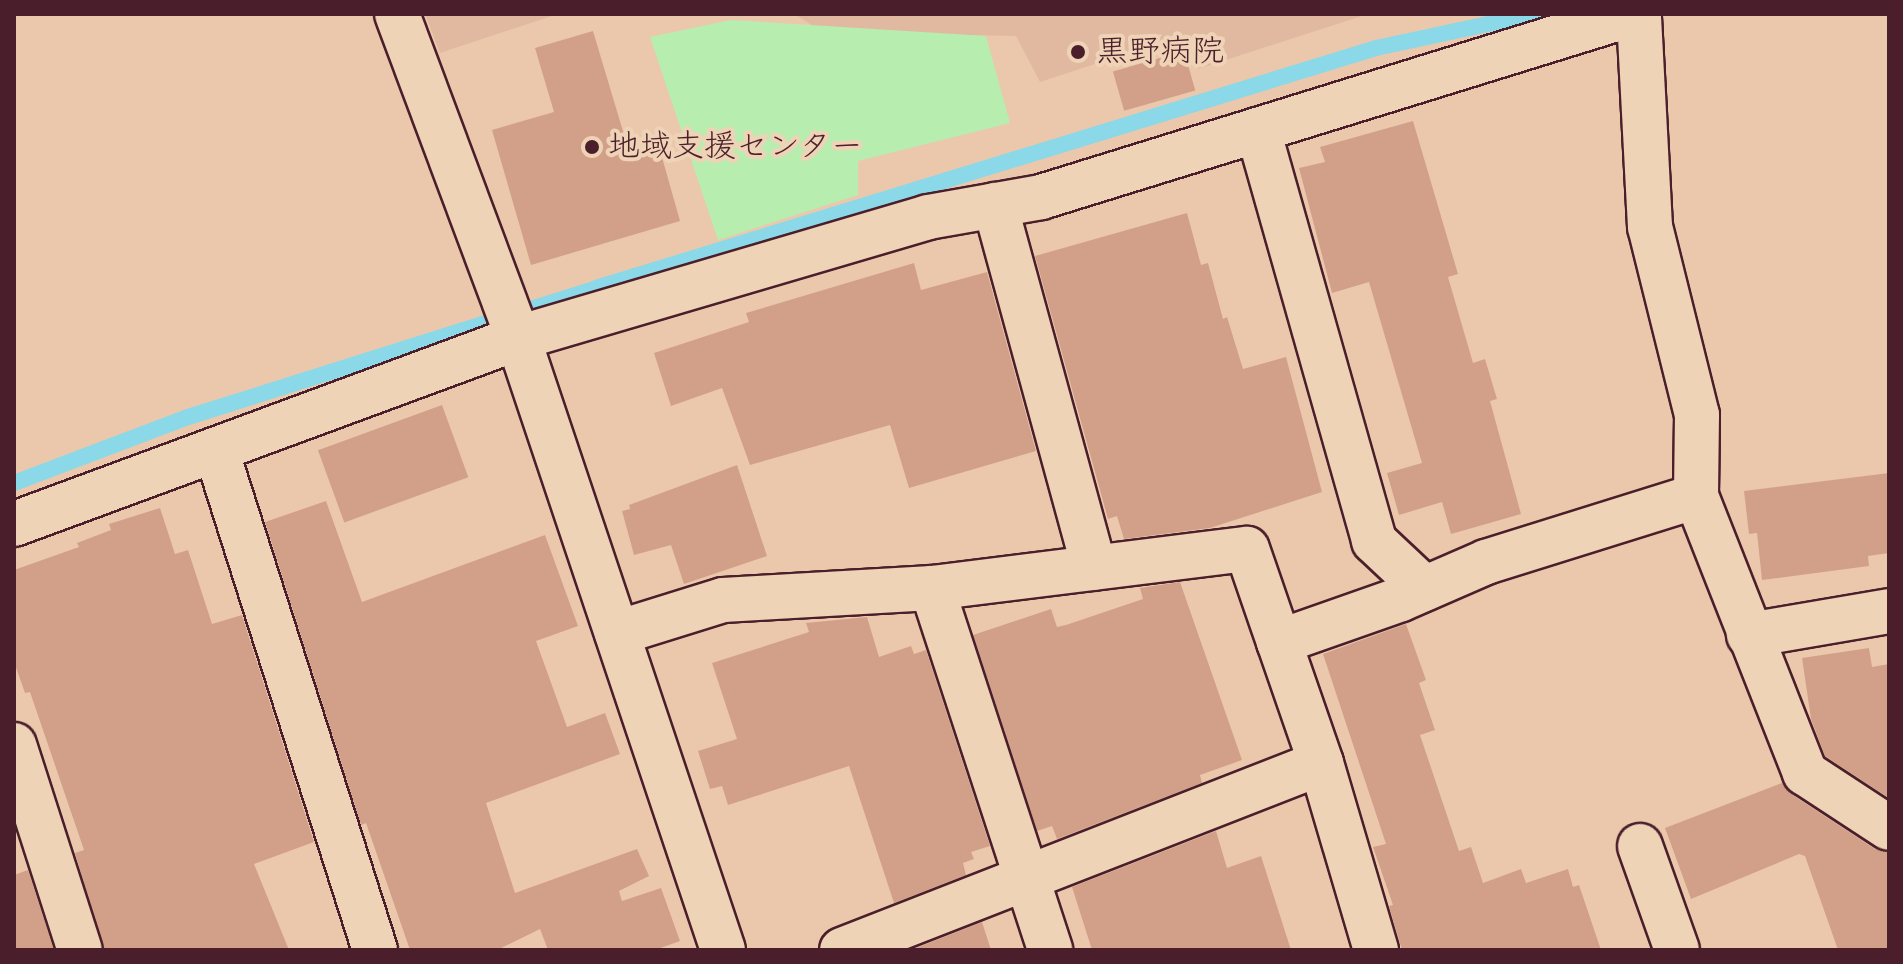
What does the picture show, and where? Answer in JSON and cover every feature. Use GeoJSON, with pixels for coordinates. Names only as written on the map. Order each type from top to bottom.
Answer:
{"type":"FeatureCollection","features":[{"type":"Feature","properties":{"kind":"street"},"geometry":{"type":"LineString","coordinates":[[397,14],[518,338],[723,950]]}},
{"type":"Feature","properties":{"kind":"street"},"geometry":{"type":"LineString","coordinates":[[14,524],[518,338],[928,217],[1041,197],[1632,14]]}},
{"type":"Feature","properties":{"kind":"street"},"geometry":{"type":"LineString","coordinates":[[1639,14],[1650,227],[1697,415],[1696,496],[1805,773],[1889,828]]}},
{"type":"Feature","properties":{"kind":"street"},"geometry":{"type":"LineString","coordinates":[[1258,130],[1374,541],[1424,588]]}},
{"type":"Feature","properties":{"kind":"street"},"geometry":{"type":"LineString","coordinates":[[995,205],[1094,568]]}},
{"type":"Feature","properties":{"kind":"street"},"geometry":{"type":"LineString","coordinates":[[216,450],[375,950]]}},
{"type":"Feature","properties":{"kind":"street"},"geometry":{"type":"LineString","coordinates":[[1279,642],[1486,562],[1696,496]]}},
{"type":"Feature","properties":{"kind":"street"},"geometry":{"type":"LineString","coordinates":[[617,633],[723,600],[932,588],[1247,549],[1321,763],[1376,950]]}},
{"type":"Feature","properties":{"kind":"street"},"geometry":{"type":"LineString","coordinates":[[932,588],[1050,950]]}},
{"type":"Feature","properties":{"kind":"street"},"geometry":{"type":"LineString","coordinates":[[1749,635],[1889,611]]}},
{"type":"Feature","properties":{"kind":"street"},"geometry":{"type":"LineString","coordinates":[[14,745],[80,950]]}},
{"type":"Feature","properties":{"kind":"street"},"geometry":{"type":"LineString","coordinates":[[842,950],[1321,763]]}},
{"type":"Feature","properties":{"kind":"street"},"geometry":{"type":"LineString","coordinates":[[1640,846],[1677,950]]}},
{"type":"Feature","properties":{"kind":"shaded area"},"geometry":{"type":"Polygon","coordinates":[[[425,14],[558,14],[440,53],[425,14]]]}},
{"type":"Feature","properties":{"kind":"shaded area","name":"黒野病院"},"geometry":{"type":"Polygon","coordinates":[[[794,14],[1368,14],[1198,69],[1186,34],[1040,82],[1016,36],[823,32],[794,14]]]}},
{"type":"Feature","properties":{"kind":"green space"},"geometry":{"type":"Polygon","coordinates":[[[731,20],[986,36],[1010,123],[858,161],[858,195],[718,240],[650,37],[731,20]]]}},
{"type":"Feature","properties":{"kind":"building","name":"地域支援センター"},"geometry":{"type":"Polygon","coordinates":[[[593,31],[631,158],[660,150],[680,221],[531,265],[492,130],[554,112],[535,48],[593,31]]]}},
{"type":"Feature","properties":{"kind":"building"},"geometry":{"type":"Polygon","coordinates":[[[1184,51],[1195,90],[1124,111],[1113,71],[1184,51]]]}},
{"type":"Feature","properties":{"kind":"building"},"geometry":{"type":"Polygon","coordinates":[[[1413,121],[1458,274],[1448,277],[1473,363],[1485,359],[1497,399],[1490,401],[1521,514],[1451,534],[1442,502],[1399,515],[1387,473],[1422,463],[1369,282],[1332,293],[1299,168],[1325,162],[1320,147],[1413,121]]]}},
{"type":"Feature","properties":{"kind":"building"},"geometry":{"type":"Polygon","coordinates":[[[1187,213],[1201,265],[1208,263],[1223,319],[1227,317],[1243,369],[1286,357],[1322,492],[1210,528],[1124,539],[1117,516],[1108,519],[1035,256],[1187,213]]]}},
{"type":"Feature","properties":{"kind":"building"},"geometry":{"type":"Polygon","coordinates":[[[914,263],[921,290],[987,272],[1036,451],[909,488],[890,425],[750,465],[722,388],[671,406],[654,353],[749,322],[746,313],[914,263]]]}},
{"type":"Feature","properties":{"kind":"building"},"geometry":{"type":"Polygon","coordinates":[[[442,405],[468,477],[344,523],[318,450],[442,405]]]}},
{"type":"Feature","properties":{"kind":"building"},"geometry":{"type":"Polygon","coordinates":[[[737,465],[767,556],[684,584],[671,545],[634,555],[622,511],[630,509],[629,505],[737,465]]]}},
{"type":"Feature","properties":{"kind":"building"},"geometry":{"type":"Polygon","coordinates":[[[1889,473],[1889,553],[1868,556],[1869,566],[1762,580],[1757,533],[1749,534],[1744,491],[1889,473]]]}},
{"type":"Feature","properties":{"kind":"building"},"geometry":{"type":"Polygon","coordinates":[[[326,501],[362,602],[545,535],[578,626],[536,641],[567,727],[605,713],[620,754],[486,803],[515,893],[637,849],[649,876],[619,891],[622,901],[661,888],[680,941],[655,950],[548,950],[540,929],[497,950],[410,950],[366,823],[361,825],[265,522],[326,501]]]}},
{"type":"Feature","properties":{"kind":"building"},"geometry":{"type":"Polygon","coordinates":[[[160,508],[175,554],[188,550],[212,624],[242,615],[314,842],[254,864],[289,950],[104,950],[75,853],[84,850],[30,692],[25,693],[14,662],[14,570],[79,547],[77,543],[111,530],[109,524],[160,508]]]}},
{"type":"Feature","properties":{"kind":"building"},"geometry":{"type":"Polygon","coordinates":[[[1180,582],[1242,760],[1200,775],[1202,783],[1057,839],[1052,826],[1037,831],[973,635],[1051,609],[1057,627],[1066,625],[1143,599],[1140,588],[1180,582]]]}},
{"type":"Feature","properties":{"kind":"building"},"geometry":{"type":"Polygon","coordinates":[[[867,617],[879,657],[911,646],[914,654],[926,650],[990,846],[971,852],[974,859],[963,863],[966,875],[894,903],[849,766],[728,805],[722,786],[710,789],[698,751],[737,739],[712,663],[809,632],[806,623],[867,617]]]}},
{"type":"Feature","properties":{"kind":"building"},"geometry":{"type":"Polygon","coordinates":[[[1406,624],[1426,680],[1419,683],[1435,730],[1420,735],[1459,851],[1471,847],[1483,883],[1521,869],[1526,883],[1568,869],[1573,887],[1579,885],[1601,950],[1402,950],[1389,906],[1393,905],[1373,847],[1386,844],[1323,654],[1406,624]]]}},
{"type":"Feature","properties":{"kind":"building"},"geometry":{"type":"Polygon","coordinates":[[[1869,648],[1872,667],[1889,664],[1889,798],[1825,756],[1811,719],[1802,658],[1869,648]]]}},
{"type":"Feature","properties":{"kind":"building"},"geometry":{"type":"Polygon","coordinates":[[[1782,783],[1791,794],[1875,849],[1889,853],[1889,950],[1838,950],[1805,856],[1799,854],[1691,899],[1665,828],[1782,783]]]}},
{"type":"Feature","properties":{"kind":"building"},"geometry":{"type":"Polygon","coordinates":[[[1216,831],[1227,868],[1261,856],[1291,950],[1092,950],[1072,887],[1216,831]]]}},
{"type":"Feature","properties":{"kind":"building"},"geometry":{"type":"Polygon","coordinates":[[[28,870],[54,950],[14,950],[14,875],[28,870]]]}},
{"type":"Feature","properties":{"kind":"building"},"geometry":{"type":"Polygon","coordinates":[[[982,922],[991,950],[911,950],[982,922]]]}},
{"type":"Feature","properties":{"kind":"waterway"},"geometry":{"type":"LineString","coordinates":[[14,483],[188,417],[596,288],[1376,48],[1534,14]]}},
{"type":"Feature","properties":{"kind":"place","name":"黒野病院"},"geometry":{"type":"Point","coordinates":[1078,52]}},
{"type":"Feature","properties":{"kind":"place","name":"地域支援センター"},"geometry":{"type":"Point","coordinates":[592,147]}}]}
